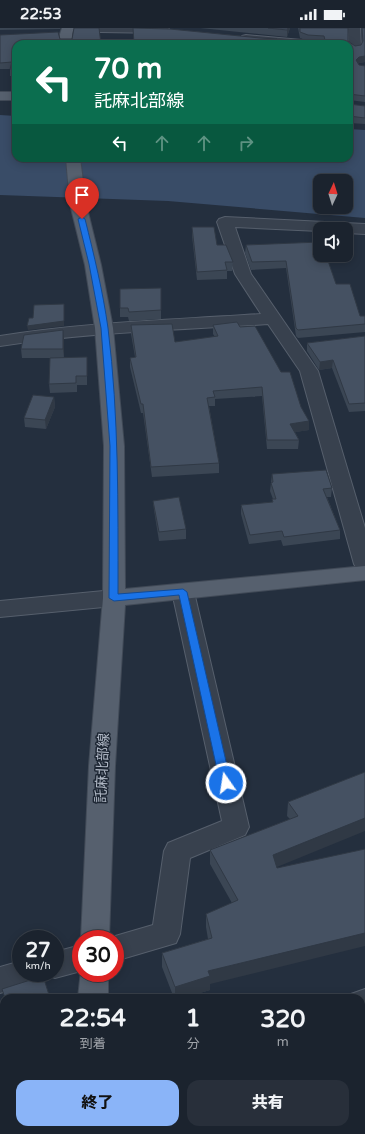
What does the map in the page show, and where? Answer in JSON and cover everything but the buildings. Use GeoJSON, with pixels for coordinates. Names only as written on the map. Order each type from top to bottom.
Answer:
{"type":"FeatureCollection","features":[{"type":"Feature","properties":{"kind":"main road"},"geometry":{"type":"LineString","coordinates":[[0,96],[12,96]]}},
{"type":"Feature","properties":{"kind":"main road","name":"託麻北部線"},"geometry":{"type":"LineString","coordinates":[[73,162],[78,204],[93,264],[104,328],[114,446],[114,598],[102,766],[95,930]]}},
{"type":"Feature","properties":{"kind":"main road"},"geometry":{"type":"LineString","coordinates":[[114,598],[365,573]]}},
{"type":"Feature","properties":{"kind":"main road"},"geometry":{"type":"LineString","coordinates":[[93,994],[94,982]]}},
{"type":"Feature","properties":{"kind":"street"},"geometry":{"type":"LineString","coordinates":[[52,34],[67,34],[82,28]]}},
{"type":"Feature","properties":{"kind":"street"},"geometry":{"type":"LineString","coordinates":[[89,28],[96,28]]}},
{"type":"Feature","properties":{"kind":"street"},"geometry":{"type":"LineString","coordinates":[[100,28],[146,28],[178,31]]}},
{"type":"Feature","properties":{"kind":"street"},"geometry":{"type":"LineString","coordinates":[[354,28],[356,47]]}},
{"type":"Feature","properties":{"kind":"street"},"geometry":{"type":"LineString","coordinates":[[231,38],[255,40]]}},
{"type":"Feature","properties":{"kind":"street"},"geometry":{"type":"LineString","coordinates":[[365,229],[225,222],[243,274],[309,371],[365,564]]}},
{"type":"Feature","properties":{"kind":"street"},"geometry":{"type":"LineString","coordinates":[[0,341],[34,335],[104,328],[273,318]]}},
{"type":"Feature","properties":{"kind":"street"},"geometry":{"type":"LineString","coordinates":[[292,346],[314,343]]}},
{"type":"Feature","properties":{"kind":"street"},"geometry":{"type":"LineString","coordinates":[[124,946],[166,934],[177,851],[236,827],[183,592]]}},
{"type":"Feature","properties":{"kind":"street"},"geometry":{"type":"LineString","coordinates":[[0,609],[114,598]]}},
{"type":"Feature","properties":{"kind":"street"},"geometry":{"type":"LineString","coordinates":[[0,980],[12,977]]}},
{"type":"Feature","properties":{"kind":"water"},"geometry":{"type":"Polygon","coordinates":[[[0,115],[12,116],[12,162],[353,162],[353,129],[365,130],[365,218],[319,214],[353,214],[353,174],[313,174],[313,214],[168,201],[0,195],[0,115]]]}},
{"type":"Feature","properties":{"kind":"route"},"geometry":{"type":"LineString","coordinates":[[82,219],[93,264],[104,328],[114,446],[114,598],[183,592],[226,783]]}}]}
